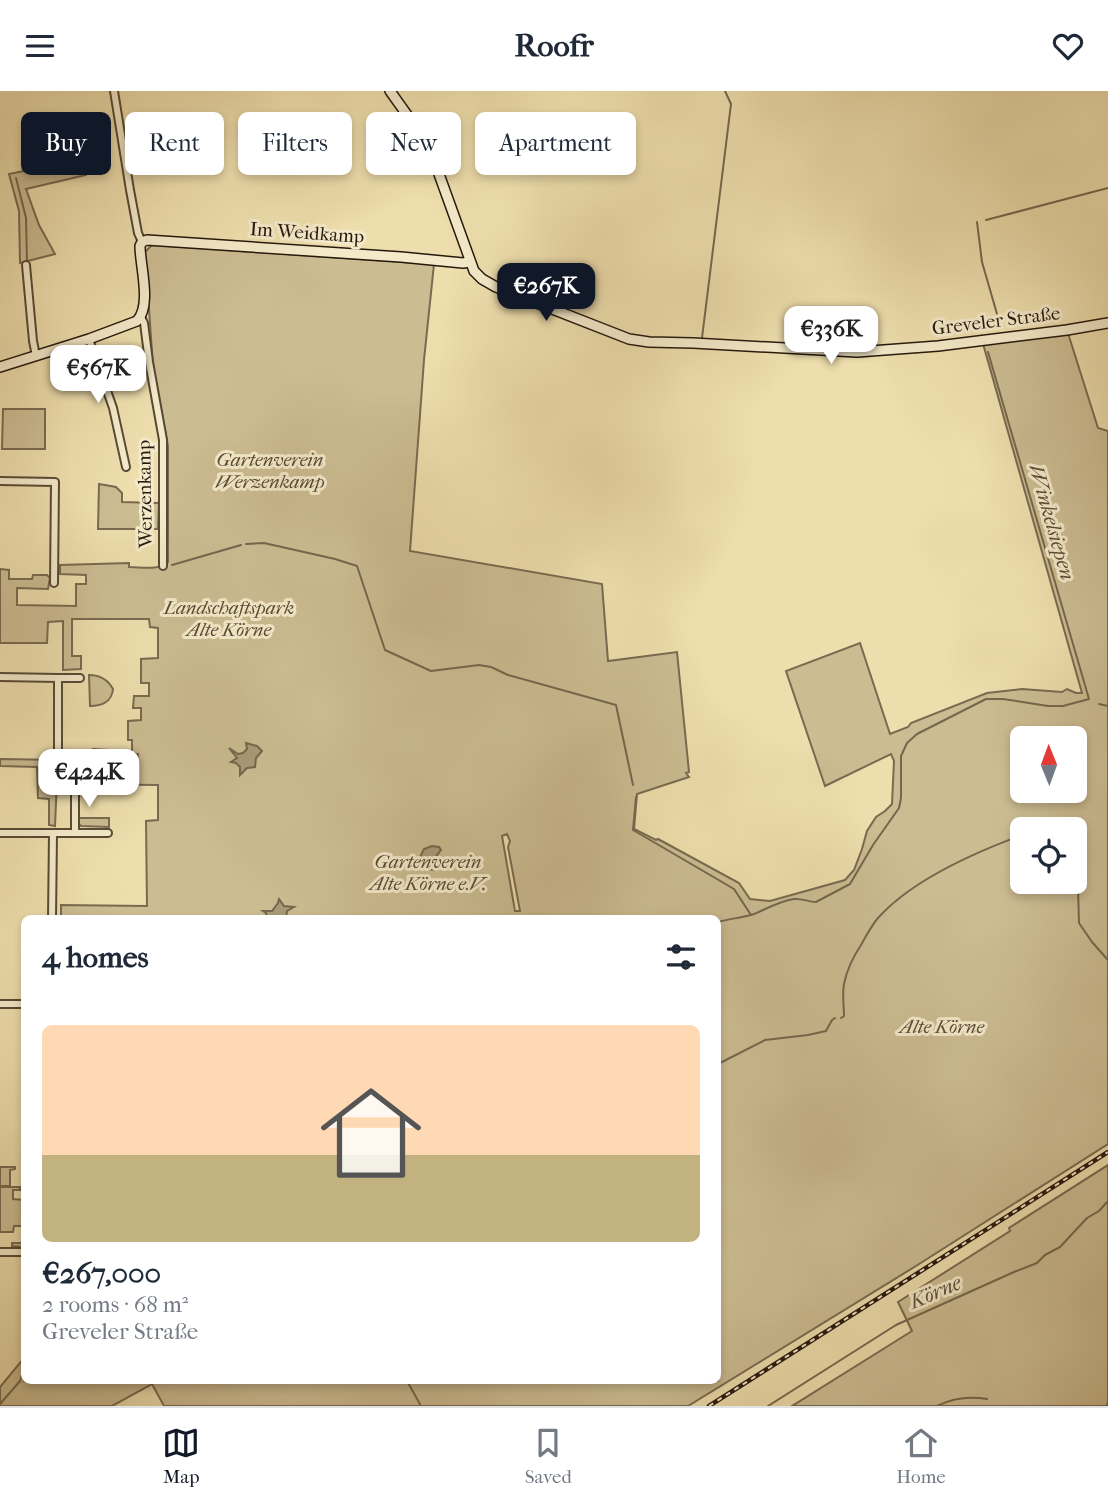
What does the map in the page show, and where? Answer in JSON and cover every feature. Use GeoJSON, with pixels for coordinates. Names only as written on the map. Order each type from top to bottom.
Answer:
{"type":"FeatureCollection","features":[{"type":"Feature","properties":{"kind":"street","name":"Werzenkamp"},"geometry":{"type":"LineString","coordinates":[[114,91],[130,190],[142,242],[140,248],[144,309],[141,317],[163,440],[163,566]]}},
{"type":"Feature","properties":{"kind":"street","name":"Greveler Straße"},"geometry":{"type":"LineString","coordinates":[[390,91],[410,119],[435,163],[474,271],[496,287],[629,339],[857,352],[938,346],[1108,323]]}},
{"type":"Feature","properties":{"kind":"street","name":"Im Weidkamp"},"geometry":{"type":"LineString","coordinates":[[142,242],[153,240],[469,262]]}},
{"type":"Feature","properties":{"kind":"street"},"geometry":{"type":"LineString","coordinates":[[26,265],[36,356]]}},
{"type":"Feature","properties":{"kind":"street"},"geometry":{"type":"LineString","coordinates":[[0,367],[132,324],[141,317]]}},
{"type":"Feature","properties":{"kind":"street"},"geometry":{"type":"LineString","coordinates":[[89,339],[113,408],[126,467]]}},
{"type":"Feature","properties":{"kind":"street"},"geometry":{"type":"LineString","coordinates":[[0,481],[55,482],[54,583]]}},
{"type":"Feature","properties":{"kind":"street"},"geometry":{"type":"LineString","coordinates":[[0,677],[80,678]]}},
{"type":"Feature","properties":{"kind":"street"},"geometry":{"type":"LineString","coordinates":[[58,678],[58,751]]}},
{"type":"Feature","properties":{"kind":"street"},"geometry":{"type":"LineString","coordinates":[[75,785],[75,833]]}},
{"type":"Feature","properties":{"kind":"street"},"geometry":{"type":"LineString","coordinates":[[0,833],[108,833]]}},
{"type":"Feature","properties":{"kind":"street"},"geometry":{"type":"LineString","coordinates":[[52,915],[53,833]]}},
{"type":"Feature","properties":{"kind":"street"},"geometry":{"type":"LineString","coordinates":[[0,1004],[21,1004]]}},
{"type":"Feature","properties":{"kind":"street"},"geometry":{"type":"LineString","coordinates":[[0,1252],[21,1252]]}},
{"type":"Feature","properties":{"kind":"green space"},"geometry":{"type":"Polygon","coordinates":[[[21,172],[21,175],[86,175],[26,189],[39,225],[55,254],[20,263],[19,211],[9,174],[21,172]]]}},
{"type":"Feature","properties":{"kind":"green space","name":"Alte Körne"},"geometry":{"type":"Polygon","coordinates":[[[152,245],[434,264],[410,551],[602,584],[608,661],[677,652],[689,772],[686,773],[689,777],[637,794],[634,829],[739,883],[750,899],[770,901],[845,880],[854,870],[867,831],[876,817],[892,804],[894,761],[891,754],[825,786],[786,671],[860,643],[890,734],[987,693],[1022,689],[1062,692],[1067,689],[1082,693],[982,340],[1067,330],[1098,428],[1108,431],[1108,1144],[688,1406],[164,1406],[152,1384],[721,1384],[721,915],[61,915],[61,905],[147,906],[146,821],[158,820],[158,785],[70,784],[69,781],[57,780],[55,826],[49,825],[49,799],[38,798],[37,767],[0,766],[0,759],[60,760],[61,753],[69,753],[70,759],[93,759],[93,749],[109,750],[109,767],[137,767],[138,754],[132,754],[132,740],[128,740],[128,721],[141,720],[141,708],[133,708],[134,696],[149,696],[149,683],[141,683],[141,659],[158,658],[158,628],[150,627],[149,619],[72,619],[72,656],[81,656],[81,669],[63,670],[63,621],[48,622],[47,643],[0,643],[0,569],[9,570],[9,579],[32,579],[33,575],[47,575],[50,578],[48,589],[17,588],[17,605],[76,606],[76,584],[86,584],[86,575],[60,574],[60,565],[129,563],[129,567],[150,568],[164,565],[168,562],[168,446],[153,366],[145,252],[152,245]],[[507,834],[502,836],[515,911],[520,911],[508,847],[510,841],[507,834]]]}},
{"type":"Feature","properties":{"kind":"green space"},"geometry":{"type":"Polygon","coordinates":[[[3,409],[45,409],[45,449],[2,449],[3,409]]]}},
{"type":"Feature","properties":{"kind":"green space"},"geometry":{"type":"Polygon","coordinates":[[[99,484],[116,487],[122,493],[122,502],[159,503],[158,529],[98,529],[99,484]]]}},
{"type":"Feature","properties":{"kind":"green space"},"geometry":{"type":"Polygon","coordinates":[[[89,675],[103,679],[113,689],[111,697],[105,702],[90,706],[89,675]]]}},
{"type":"Feature","properties":{"kind":"green space"},"geometry":{"type":"Polygon","coordinates":[[[79,818],[109,818],[109,827],[81,826],[79,818]]]}},
{"type":"Feature","properties":{"kind":"green space"},"geometry":{"type":"Polygon","coordinates":[[[1108,1165],[1108,1406],[792,1406],[912,1331],[898,1302],[1108,1165]]]}},
{"type":"Feature","properties":{"kind":"green space"},"geometry":{"type":"Polygon","coordinates":[[[0,1167],[15,1167],[10,1170],[10,1186],[0,1186],[0,1167]]]}},
{"type":"Feature","properties":{"kind":"green space"},"geometry":{"type":"Polygon","coordinates":[[[0,1187],[20,1187],[20,1190],[13,1190],[13,1199],[21,1200],[21,1226],[14,1226],[13,1232],[0,1232],[0,1187]]]}},
{"type":"Feature","properties":{"kind":"green space","name":"Alte Körne"},"geometry":{"type":"Polygon","coordinates":[[[21,1362],[21,1384],[152,1384],[112,1406],[0,1406],[0,1387],[21,1362]]]}},
{"type":"Feature","properties":{"kind":"shaded area"},"geometry":{"type":"Polygon","coordinates":[[[246,743],[257,746],[262,751],[256,758],[255,767],[247,768],[240,775],[240,767],[231,762],[237,758],[229,748],[238,754],[243,753],[247,749],[246,743]]]}},
{"type":"Feature","properties":{"kind":"shaded area"},"geometry":{"type":"Polygon","coordinates":[[[432,846],[441,850],[435,858],[437,870],[426,867],[420,857],[424,849],[432,846]]]}},
{"type":"Feature","properties":{"kind":"shaded area"},"geometry":{"type":"Polygon","coordinates":[[[279,899],[284,906],[294,907],[287,911],[286,915],[266,915],[263,911],[272,911],[279,899]]]}},
{"type":"Feature","properties":{"kind":"waterway"},"geometry":{"type":"LineString","coordinates":[[702,338],[731,104],[725,91]]}},
{"type":"Feature","properties":{"kind":"waterway"},"geometry":{"type":"LineString","coordinates":[[16,178],[26,218],[27,262]]}},
{"type":"Feature","properties":{"kind":"waterway"},"geometry":{"type":"LineString","coordinates":[[986,220],[1108,188]]}},
{"type":"Feature","properties":{"kind":"waterway"},"geometry":{"type":"LineString","coordinates":[[977,222],[982,262],[997,314]]}},
{"type":"Feature","properties":{"kind":"waterway","name":"Alte Körne"},"geometry":{"type":"LineString","coordinates":[[721,921],[751,915],[788,900],[816,902],[850,884],[899,808],[901,756],[907,743],[917,734],[986,699],[1048,706],[1063,706],[1089,699],[988,352]]}},
{"type":"Feature","properties":{"kind":"waterway"},"geometry":{"type":"LineString","coordinates":[[246,544],[264,543],[357,566],[385,650],[431,671],[479,665],[491,667],[508,675],[616,705],[633,785]]}},
{"type":"Feature","properties":{"kind":"waterway"},"geometry":{"type":"LineString","coordinates":[[172,565],[241,545]]}},
{"type":"Feature","properties":{"kind":"waterway","name":"Alte Körne"},"geometry":{"type":"LineString","coordinates":[[1099,704],[1108,706]]}},
{"type":"Feature","properties":{"kind":"waterway"},"geometry":{"type":"LineString","coordinates":[[636,797],[633,830],[734,889],[751,915]]}},
{"type":"Feature","properties":{"kind":"waterway"},"geometry":{"type":"LineString","coordinates":[[841,1018],[844,1016],[843,988],[849,968],[878,918],[926,880],[965,859],[1010,840]]}},
{"type":"Feature","properties":{"kind":"waterway"},"geometry":{"type":"LineString","coordinates":[[1078,894],[1079,923],[1108,960]]}},
{"type":"Feature","properties":{"kind":"waterway"},"geometry":{"type":"LineString","coordinates":[[721,1062],[765,1040],[826,1031],[835,1018]]}},
{"type":"Feature","properties":{"kind":"waterway","name":"Körne"},"geometry":{"type":"LineString","coordinates":[[768,1406],[896,1325],[1037,1263],[1060,1247],[1087,1218],[1099,1211],[1108,1201]]}},
{"type":"Feature","properties":{"kind":"waterway","name":"Alte Körne"},"geometry":{"type":"LineString","coordinates":[[0,1404],[21,1378]]}},
{"type":"Feature","properties":{"kind":"waterway"},"geometry":{"type":"LineString","coordinates":[[409,1384],[421,1406]]}},
{"type":"Feature","properties":{"kind":"waterway"},"geometry":{"type":"LineString","coordinates":[[937,1406],[961,1398],[987,1399]]}},
{"type":"Feature","properties":{"kind":"railway"},"geometry":{"type":"LineString","coordinates":[[709,1406],[1108,1152]]}},
{"type":"Feature","properties":{"kind":"park label","name":"Gartenverein Werzenkamp"},"geometry":{"type":"Point","coordinates":[270,471]}},
{"type":"Feature","properties":{"kind":"park label","name":"Landschaftspark Alte Körne"},"geometry":{"type":"Point","coordinates":[229,619]}},
{"type":"Feature","properties":{"kind":"park label","name":"Gartenverein Alte Körne e.V."},"geometry":{"type":"Point","coordinates":[428,873]}},
{"type":"Feature","properties":{"kind":"water label","name":"Winkelsiepen"},"geometry":{"type":"Point","coordinates":[1052,522]}}]}
